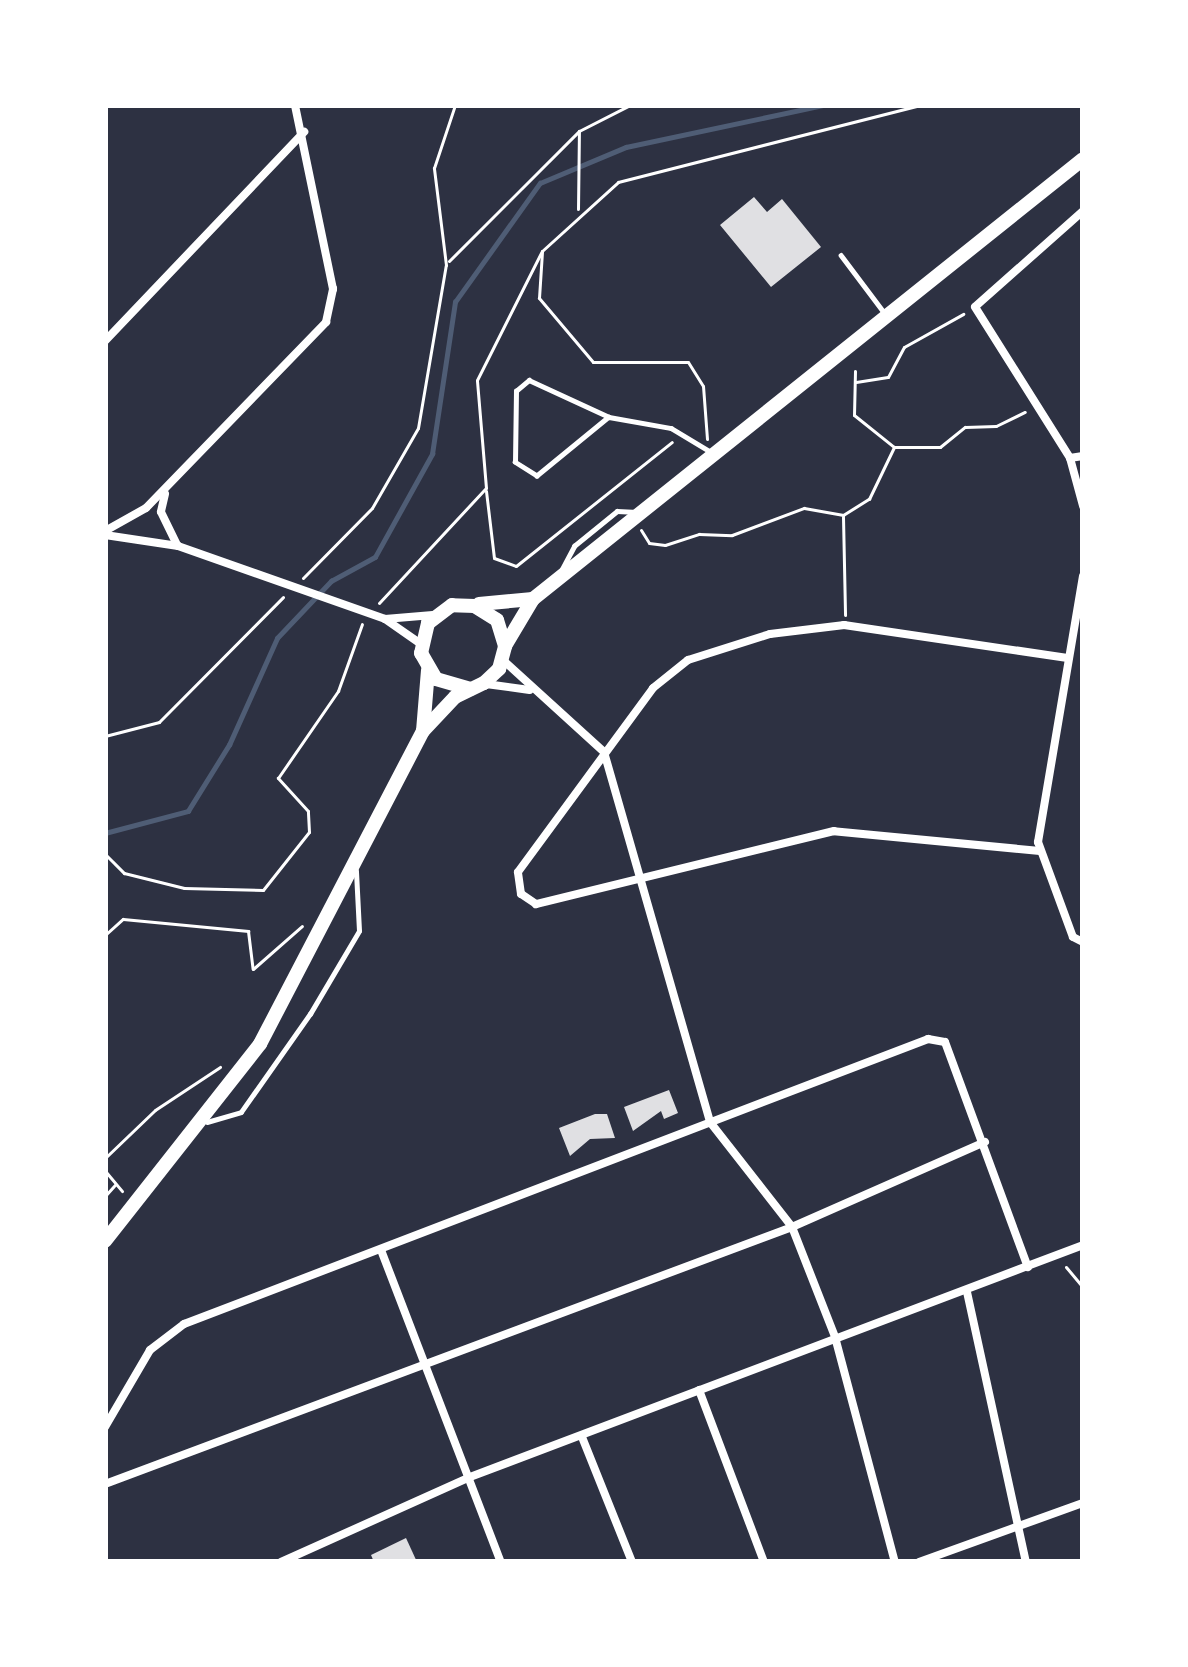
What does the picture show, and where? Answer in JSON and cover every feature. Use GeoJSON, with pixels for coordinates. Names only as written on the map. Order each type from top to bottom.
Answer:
{"type":"FeatureCollection","features":[{"type":"Feature","properties":{"kind":"main road"},"geometry":{"type":"LineString","coordinates":[[423,731],[478,686],[504,653],[533,599],[711,451],[1083,159]]}},
{"type":"Feature","properties":{"kind":"main road"},"geometry":{"type":"LineString","coordinates":[[105,1241],[260,1044],[356,862],[423,731],[428,670],[421,644],[435,615],[462,604],[533,599]]}},
{"type":"Feature","properties":{"kind":"main road"},"geometry":{"type":"LineString","coordinates":[[462,604],[497,620],[504,653]]}},
{"type":"Feature","properties":{"kind":"main road"},"geometry":{"type":"LineString","coordinates":[[428,670],[446,686],[478,686]]}},
{"type":"Feature","properties":{"kind":"street"},"geometry":{"type":"LineString","coordinates":[[105,533],[170,483],[332,307],[305,131],[296,105]]}},
{"type":"Feature","properties":{"kind":"street"},"geometry":{"type":"LineString","coordinates":[[105,341],[305,131]]}},
{"type":"Feature","properties":{"kind":"street"},"geometry":{"type":"LineString","coordinates":[[1083,212],[975,307],[1070,458],[1083,506]]}},
{"type":"Feature","properties":{"kind":"street"},"geometry":{"type":"LineString","coordinates":[[1070,458],[1083,456]]}},
{"type":"Feature","properties":{"kind":"street"},"geometry":{"type":"LineString","coordinates":[[170,483],[161,512],[178,546]]}},
{"type":"Feature","properties":{"kind":"street"},"geometry":{"type":"LineString","coordinates":[[105,533],[178,546],[385,619],[421,644]]}},
{"type":"Feature","properties":{"kind":"street"},"geometry":{"type":"LineString","coordinates":[[1078,939],[1040,850],[1040,811],[1083,576]]}},
{"type":"Feature","properties":{"kind":"street"},"geometry":{"type":"LineString","coordinates":[[385,619],[435,615]]}},
{"type":"Feature","properties":{"kind":"street"},"geometry":{"type":"LineString","coordinates":[[1040,850],[834,831],[536,904],[520,894],[518,872],[653,688],[688,660],[770,634],[844,625],[1068,658]]}},
{"type":"Feature","properties":{"kind":"street"},"geometry":{"type":"LineString","coordinates":[[504,653],[530,690],[604,752],[636,878],[710,1122],[792,1226],[835,1337],[895,1562]]}},
{"type":"Feature","properties":{"kind":"street"},"geometry":{"type":"LineString","coordinates":[[478,686],[530,690]]}},
{"type":"Feature","properties":{"kind":"street"},"geometry":{"type":"LineString","coordinates":[[105,1427],[150,1350],[184,1324],[928,1039],[945,1042],[1028,1267]]}},
{"type":"Feature","properties":{"kind":"street"},"geometry":{"type":"LineString","coordinates":[[105,1484],[792,1226],[985,1142]]}},
{"type":"Feature","properties":{"kind":"street"},"geometry":{"type":"LineString","coordinates":[[281,1562],[470,1477],[1083,1245]]}},
{"type":"Feature","properties":{"kind":"street"},"geometry":{"type":"LineString","coordinates":[[381,1250],[501,1562]]}},
{"type":"Feature","properties":{"kind":"street"},"geometry":{"type":"LineString","coordinates":[[967,1292],[1027,1562]]}},
{"type":"Feature","properties":{"kind":"street"},"geometry":{"type":"LineString","coordinates":[[698,1390],[764,1562]]}},
{"type":"Feature","properties":{"kind":"street"},"geometry":{"type":"LineString","coordinates":[[582,1437],[632,1562]]}},
{"type":"Feature","properties":{"kind":"street"},"geometry":{"type":"LineString","coordinates":[[919,1562],[1083,1503]]}},
{"type":"Feature","properties":{"kind":"lane"},"geometry":{"type":"LineString","coordinates":[[841,255],[886,315]]}},
{"type":"Feature","properties":{"kind":"lane"},"geometry":{"type":"LineString","coordinates":[[609,417],[537,476],[515,462],[516,391],[529,380],[609,417],[682,433],[711,451]]}},
{"type":"Feature","properties":{"kind":"lane"},"geometry":{"type":"LineString","coordinates":[[201,1124],[242,1112],[359,931],[356,862]]}},
{"type":"Feature","properties":{"kind":"path"},"geometry":{"type":"LineString","coordinates":[[105,736],[159,722],[372,508],[418,428],[446,265],[434,168],[455,105]]}},
{"type":"Feature","properties":{"kind":"path"},"geometry":{"type":"LineString","coordinates":[[446,265],[579,131],[630,105]]}},
{"type":"Feature","properties":{"kind":"path"},"geometry":{"type":"LineString","coordinates":[[682,433],[516,566],[494,558],[477,380],[542,251],[578,211],[618,182],[689,158],[803,140],[920,105]]}},
{"type":"Feature","properties":{"kind":"path"},"geometry":{"type":"LineString","coordinates":[[578,211],[584,149],[579,131]]}},
{"type":"Feature","properties":{"kind":"path"},"geometry":{"type":"LineString","coordinates":[[542,251],[539,298],[593,362],[688,362],[703,386],[711,451]]}},
{"type":"Feature","properties":{"kind":"path"},"geometry":{"type":"LineString","coordinates":[[856,382],[888,377],[920,334],[975,307]]}},
{"type":"Feature","properties":{"kind":"path"},"geometry":{"type":"LineString","coordinates":[[855,371],[854,415],[894,447],[940,448],[965,427],[997,426],[1024,411],[1036,428]]}},
{"type":"Feature","properties":{"kind":"path"},"geometry":{"type":"LineString","coordinates":[[638,516],[650,543],[665,545],[699,534],[732,536],[804,508],[843,515],[869,499],[894,447]]}},
{"type":"Feature","properties":{"kind":"path"},"geometry":{"type":"LineString","coordinates":[[105,854],[124,873],[184,887],[263,890],[309,832],[308,811],[278,778],[338,691],[361,625],[486,488]]}},
{"type":"Feature","properties":{"kind":"path"},"geometry":{"type":"LineString","coordinates":[[843,515],[844,625]]}},
{"type":"Feature","properties":{"kind":"path"},"geometry":{"type":"LineString","coordinates":[[106,938],[123,919],[248,931],[253,969],[299,926],[321,927]]}},
{"type":"Feature","properties":{"kind":"path"},"geometry":{"type":"LineString","coordinates":[[122,1191],[106,1173],[105,1161],[155,1110],[224,1065]]}},
{"type":"Feature","properties":{"kind":"path"},"geometry":{"type":"LineString","coordinates":[[105,1196],[115,1186]]}},
{"type":"Feature","properties":{"kind":"path"},"geometry":{"type":"LineString","coordinates":[[1061,1254],[1072,1282],[1083,1287]]}},
{"type":"Feature","properties":{"kind":"building"},"geometry":{"type":"Polygon","coordinates":[[[754,197],[767,212],[782,199],[821,247],[771,287],[720,225],[754,197]]]}},
{"type":"Feature","properties":{"kind":"building"},"geometry":{"type":"Polygon","coordinates":[[[669,1090],[678,1113],[664,1119],[661,1111],[633,1131],[624,1107],[669,1090]]]}},
{"type":"Feature","properties":{"kind":"building"},"geometry":{"type":"Polygon","coordinates":[[[607,1114],[615,1138],[590,1139],[570,1156],[559,1128],[607,1114]]]}},
{"type":"Feature","properties":{"kind":"building"},"geometry":{"type":"Polygon","coordinates":[[[406,1538],[417,1562],[374,1562],[371,1555],[406,1538]]]}},
{"type":"Feature","properties":{"kind":"waterway"},"geometry":{"type":"LineString","coordinates":[[105,833],[188,811],[229,745],[277,638],[331,581],[375,557],[432,454],[455,302],[540,183],[626,147],[824,105]]}}]}
